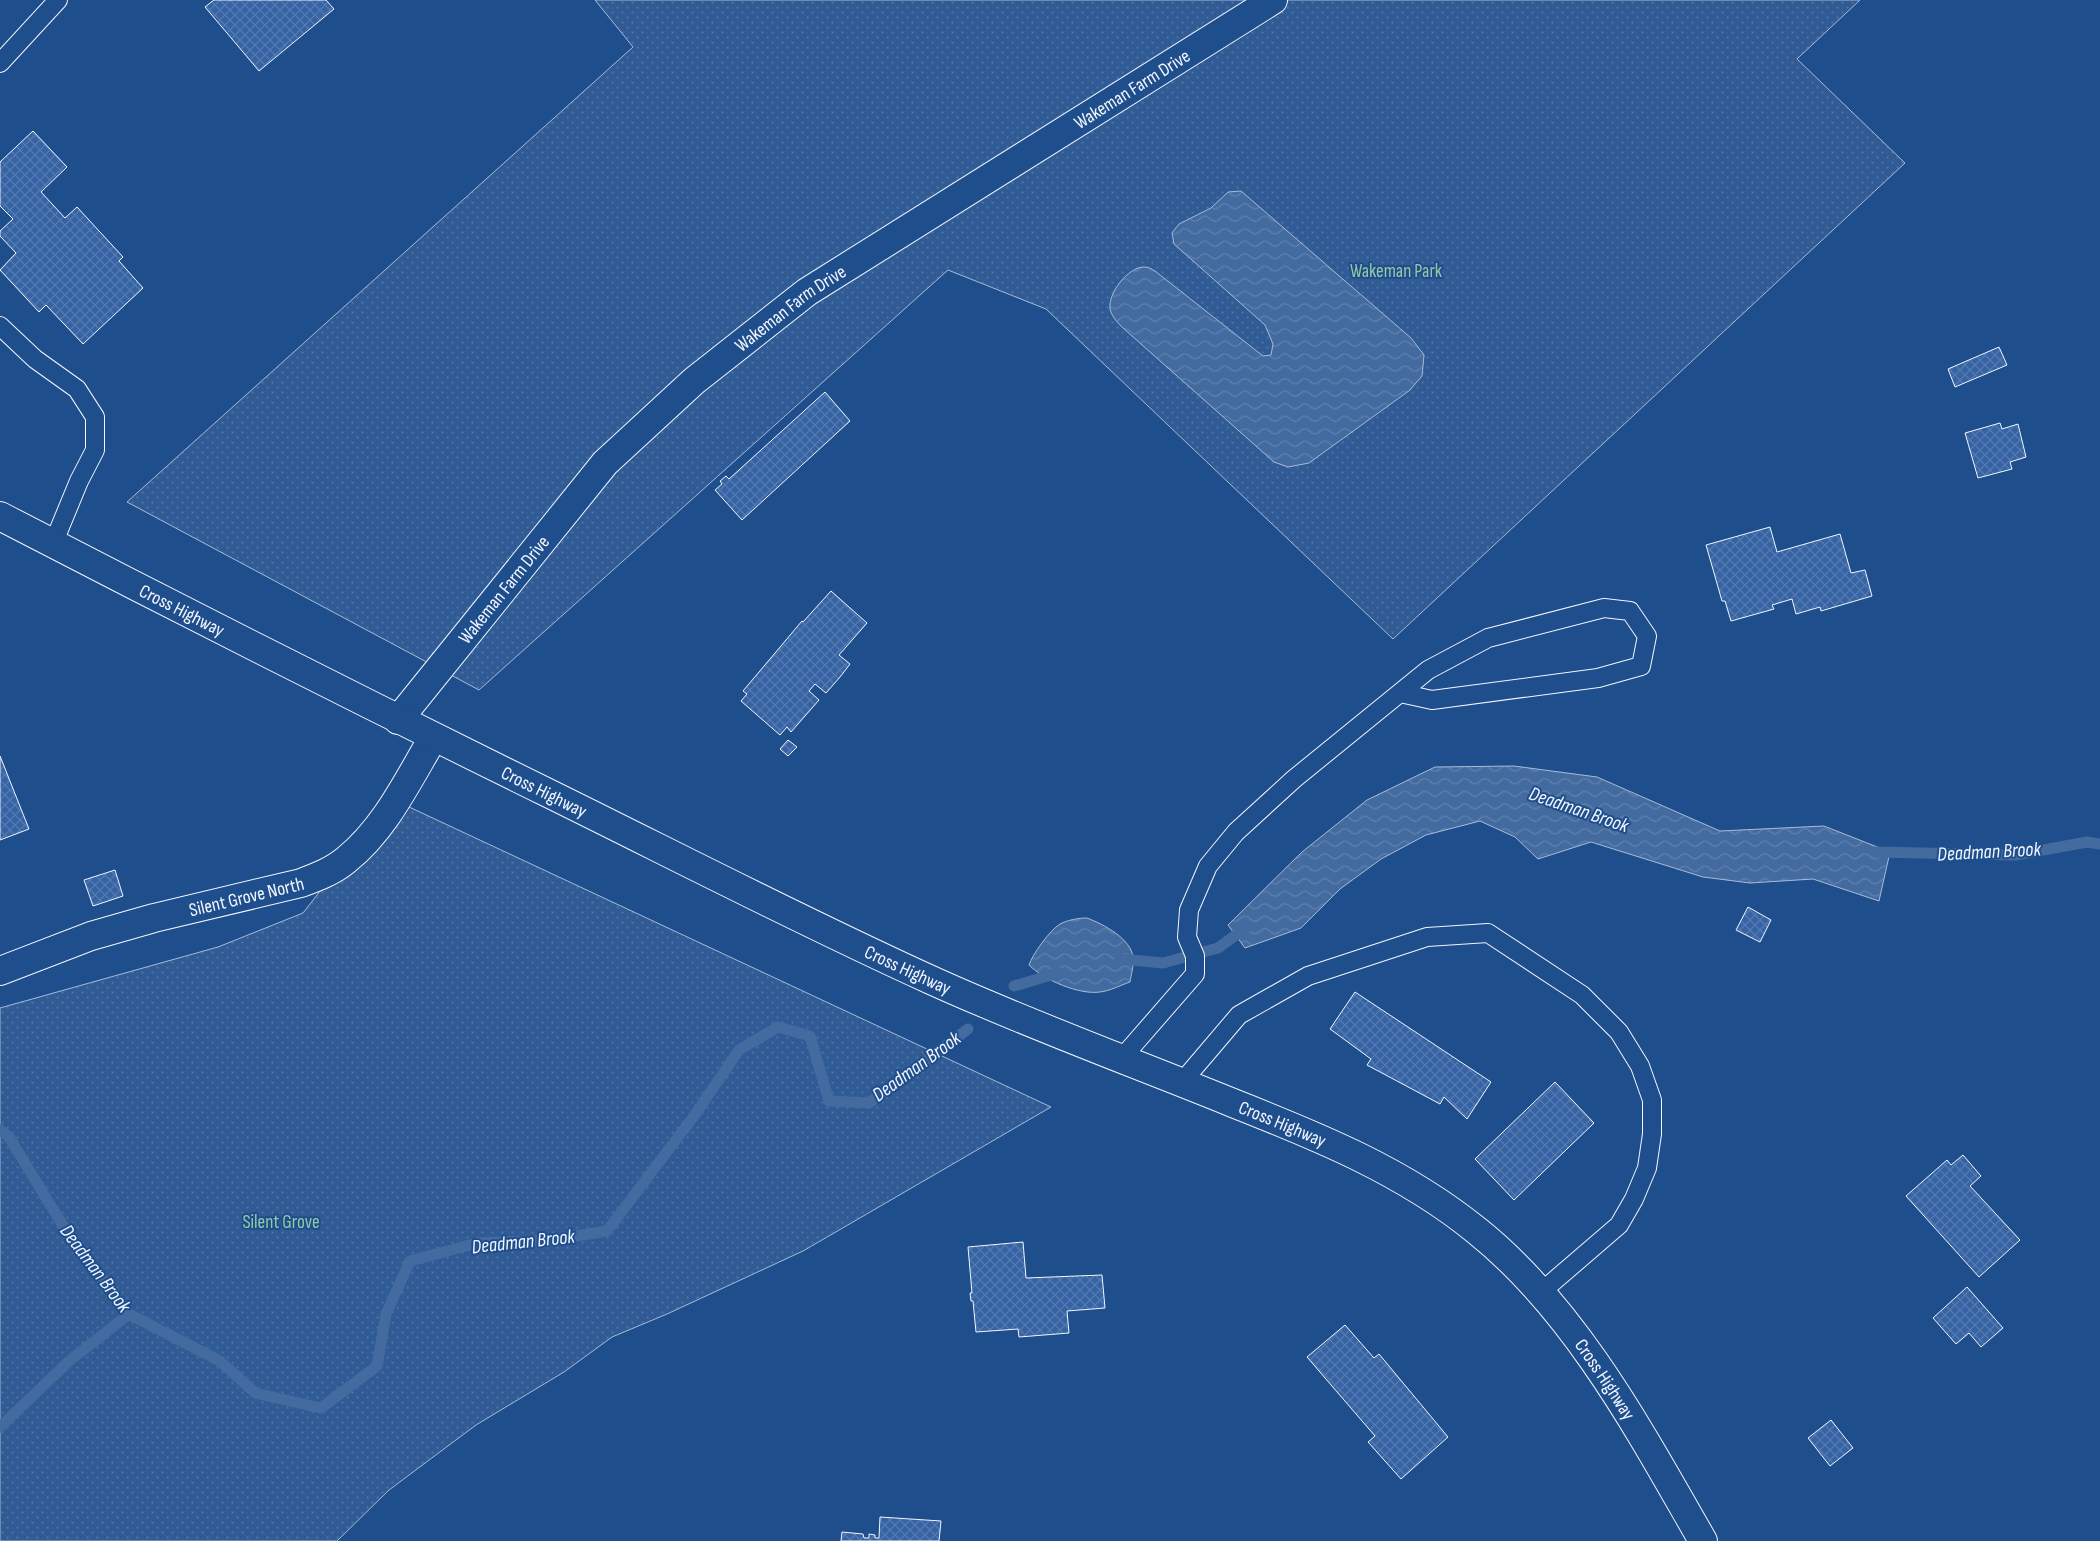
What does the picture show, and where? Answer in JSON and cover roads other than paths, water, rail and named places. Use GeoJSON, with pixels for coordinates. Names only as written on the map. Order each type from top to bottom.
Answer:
{"type":"FeatureCollection","features":[{"type":"Feature","properties":{"kind":"street","name":"Wakeman Farm Drive"},"geometry":{"type":"LineString","coordinates":[[398,720],[605,463],[739,343],[807,292],[1273,0]]}},
{"type":"Feature","properties":{"kind":"street","name":"Cross Highway"},"geometry":{"type":"LineString","coordinates":[[0,516],[433,738],[898,965],[1036,1026],[1182,1082],[1329,1142],[1412,1184],[1490,1241],[1540,1293],[1605,1378],[1655,1457],[1703,1541]]}},
{"type":"Feature","properties":{"kind":"street","name":"Silent Grove North"},"geometry":{"type":"LineString","coordinates":[[0,971],[91,936],[154,918],[302,883],[323,874],[344,862],[378,827],[433,738]]}},
{"type":"Feature","properties":{"kind":"lane"},"geometry":{"type":"LineString","coordinates":[[0,62],[58,0]]}},
{"type":"Feature","properties":{"kind":"lane"},"geometry":{"type":"LineString","coordinates":[[0,326],[35,359],[77,389],[95,417],[96,450],[79,481],[53,544]]}},
{"type":"Feature","properties":{"kind":"lane"},"geometry":{"type":"LineString","coordinates":[[1120,1059],[1195,974],[1195,956],[1187,936],[1189,910],[1208,866],[1236,832],[1294,779],[1428,670],[1488,638],[1604,608],[1630,611],[1647,636],[1641,666],[1598,678],[1432,700],[1400,693]]}},
{"type":"Feature","properties":{"kind":"lane"},"geometry":{"type":"LineString","coordinates":[[1182,1082],[1239,1015],[1308,976],[1427,937],[1488,933],[1582,995],[1619,1032],[1640,1066],[1652,1100],[1652,1134],[1647,1168],[1634,1199],[1619,1225],[1540,1293]]}},
{"type":"Feature","properties":{"kind":"water"},"geometry":{"type":"Polygon","coordinates":[[[1241,191],[1411,338],[1424,355],[1422,376],[1410,390],[1309,463],[1288,467],[1274,462],[1123,328],[1117,322],[1110,309],[1112,296],[1120,282],[1138,268],[1148,268],[1155,271],[1263,356],[1271,355],[1273,344],[1265,325],[1174,244],[1172,233],[1179,224],[1211,208],[1228,192],[1241,191]]]}},
{"type":"Feature","properties":{"kind":"water"},"geometry":{"type":"Polygon","coordinates":[[[1514,766],[1597,777],[1720,831],[1824,826],[1890,852],[1879,901],[1813,879],[1750,883],[1703,877],[1591,842],[1538,859],[1515,837],[1480,821],[1426,835],[1381,859],[1340,889],[1301,928],[1245,948],[1228,925],[1302,852],[1367,800],[1435,767],[1514,766]]]}},
{"type":"Feature","properties":{"kind":"water"},"geometry":{"type":"Polygon","coordinates":[[[1087,918],[1116,933],[1128,945],[1133,961],[1130,982],[1104,991],[1082,991],[1053,981],[1035,971],[1029,965],[1042,943],[1056,927],[1070,920],[1087,918]]]}},
{"type":"Feature","properties":{"kind":"waterway","name":"Deadman Brook"},"geometry":{"type":"LineString","coordinates":[[1875,852],[2016,855],[2087,842],[2100,844]]}},
{"type":"Feature","properties":{"kind":"waterway","name":"Deadman Brook"},"geometry":{"type":"LineString","coordinates":[[1120,959],[1163,963],[1218,948],[1247,927]]}},
{"type":"Feature","properties":{"kind":"waterway","name":"Deadman Brook"},"geometry":{"type":"LineString","coordinates":[[1014,986],[1058,973]]}},
{"type":"Feature","properties":{"kind":"waterway","name":"Deadman Brook"},"geometry":{"type":"LineString","coordinates":[[0,1130],[9,1137],[70,1237],[129,1314],[220,1361],[255,1393],[321,1408],[377,1366],[386,1314],[410,1261],[477,1243],[552,1240],[607,1231],[694,1116],[739,1050],[778,1027],[810,1036],[829,1101],[869,1103],[968,1029]]}},
{"type":"Feature","properties":{"kind":"waterway"},"geometry":{"type":"LineString","coordinates":[[0,1427],[68,1362],[129,1314]]}},
{"type":"Feature","properties":{"kind":"park label","name":"Wakeman Park"},"geometry":{"type":"Point","coordinates":[1396,270]}},
{"type":"Feature","properties":{"kind":"park label","name":"Silent Grove"},"geometry":{"type":"Point","coordinates":[281,1221]}}]}
